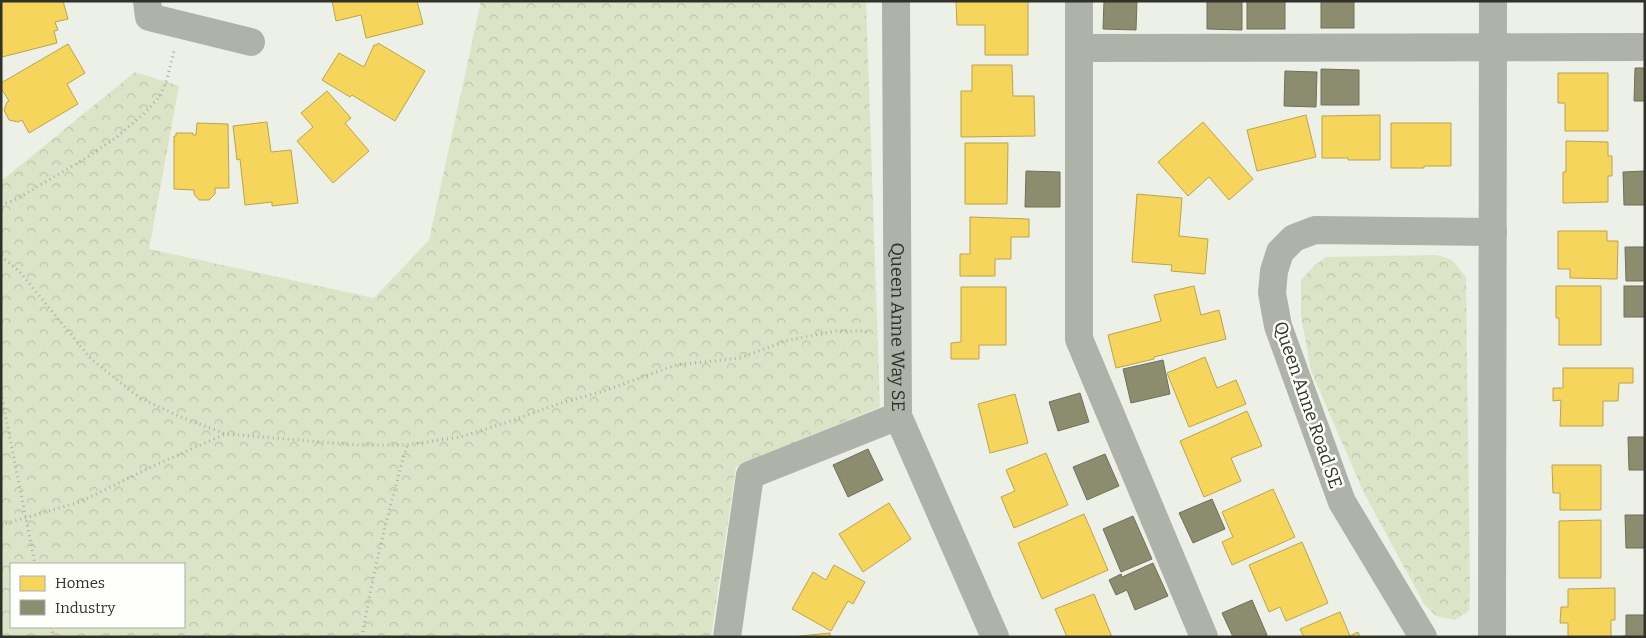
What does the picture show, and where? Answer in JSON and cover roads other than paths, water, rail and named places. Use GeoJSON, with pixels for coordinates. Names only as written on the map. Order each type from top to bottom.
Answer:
{"type":"FeatureCollection","features":[{"type":"Feature","properties":{"kind":"street"},"geometry":{"type":"LineString","coordinates":[[147,1],[149,17],[251,42]]}},
{"type":"Feature","properties":{"kind":"street","name":"Queen Anne Way SE"},"geometry":{"type":"LineString","coordinates":[[896,1],[898,416],[992,636]]}},
{"type":"Feature","properties":{"kind":"street"},"geometry":{"type":"LineString","coordinates":[[1078,1],[1079,339],[1204,637]]}},
{"type":"Feature","properties":{"kind":"street"},"geometry":{"type":"LineString","coordinates":[[1492,637],[1493,1]]}},
{"type":"Feature","properties":{"kind":"street"},"geometry":{"type":"LineString","coordinates":[[1079,48],[1645,47]]}},
{"type":"Feature","properties":{"kind":"street","name":"Queen Anne Road SE"},"geometry":{"type":"LineString","coordinates":[[1423,637],[1342,502],[1278,326],[1272,293],[1274,271],[1280,252],[1294,238],[1314,230],[1493,232]]}},
{"type":"Feature","properties":{"kind":"street"},"geometry":{"type":"LineString","coordinates":[[727,637],[750,475],[898,416]]}}]}
